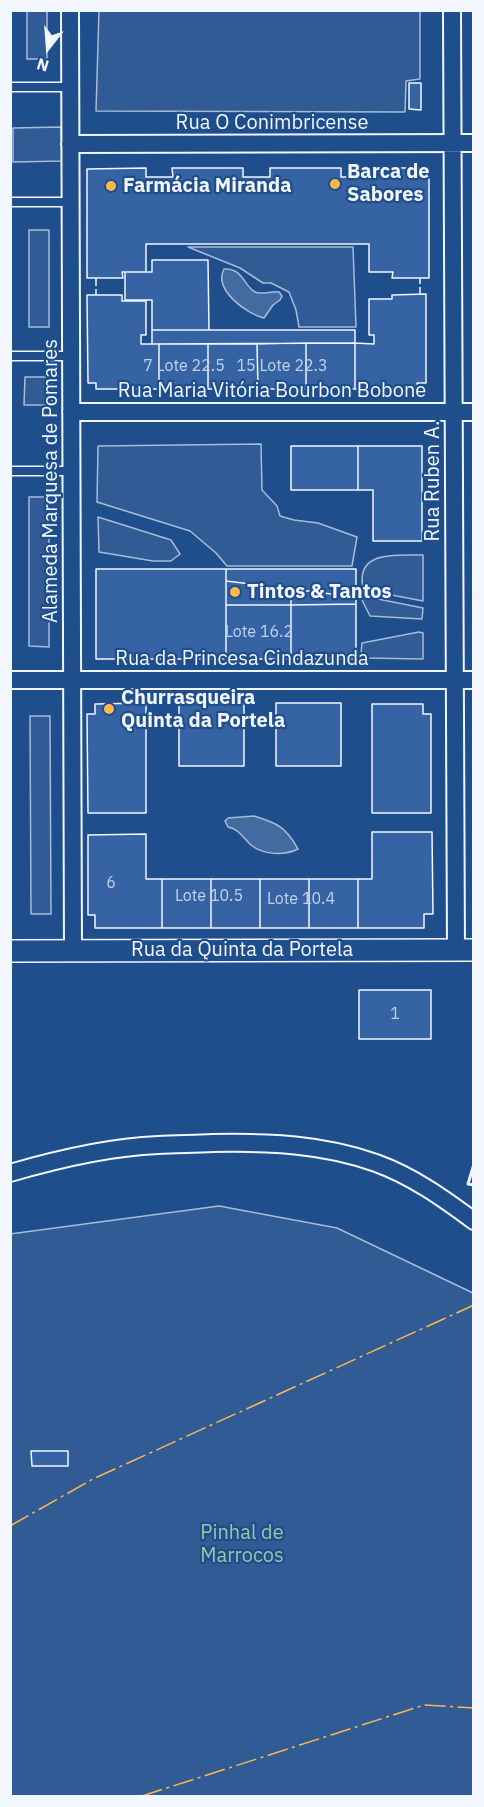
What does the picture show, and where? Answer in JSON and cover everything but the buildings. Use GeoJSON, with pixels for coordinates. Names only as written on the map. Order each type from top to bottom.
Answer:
{"type":"FeatureCollection","features":[{"type":"Feature","properties":{"kind":"street","name":"Alameda Marquesa de Pomares"},"geometry":{"type":"LineString","coordinates":[[70,10],[74,951]]}},
{"type":"Feature","properties":{"kind":"street","name":"Rua Ruben A."},"geometry":{"type":"LineString","coordinates":[[452,13],[455,680],[465,950]]}},
{"type":"Feature","properties":{"kind":"street","name":"Rua O Conimbricense"},"geometry":{"type":"LineString","coordinates":[[70,144],[474,143]]}},
{"type":"Feature","properties":{"kind":"street","name":"Rua Maria Vitória Bourbon Bobone"},"geometry":{"type":"LineString","coordinates":[[71,412],[474,412]]}},
{"type":"Feature","properties":{"kind":"street","name":"Rua da Princesa Cindazunda"},"geometry":{"type":"LineString","coordinates":[[10,680],[474,680]]}},
{"type":"Feature","properties":{"kind":"street","name":"Rua da Quinta da Portela"},"geometry":{"type":"LineString","coordinates":[[10,951],[465,950]]}},
{"type":"Feature","properties":{"kind":"street"},"geometry":{"type":"LineString","coordinates":[[10,1173],[89,1154],[156,1145],[259,1142],[302,1146],[342,1153],[376,1163],[415,1181],[445,1199],[474,1221]]}},
{"type":"Feature","properties":{"kind":"lane"},"geometry":{"type":"LineString","coordinates":[[10,87],[70,87]]}},
{"type":"Feature","properties":{"kind":"lane"},"geometry":{"type":"LineString","coordinates":[[10,202],[70,202]]}},
{"type":"Feature","properties":{"kind":"lane"},"geometry":{"type":"LineString","coordinates":[[10,357],[71,356]]}},
{"type":"Feature","properties":{"kind":"lane"},"geometry":{"type":"LineString","coordinates":[[10,471],[72,471]]}},
{"type":"Feature","properties":{"kind":"green space"},"geometry":{"type":"Polygon","coordinates":[[[27,11],[47,11],[47,59],[27,59],[27,11]]]}},
{"type":"Feature","properties":{"kind":"green space"},"geometry":{"type":"Polygon","coordinates":[[[99,11],[420,11],[420,79],[406,81],[405,112],[96,111],[99,11]]]}},
{"type":"Feature","properties":{"kind":"green space"},"geometry":{"type":"Polygon","coordinates":[[[61,127],[62,161],[13,162],[13,128],[61,127]]]}},
{"type":"Feature","properties":{"kind":"green space"},"geometry":{"type":"Polygon","coordinates":[[[29,230],[49,230],[49,327],[29,327],[29,230]]]}},
{"type":"Feature","properties":{"kind":"green space"},"geometry":{"type":"Polygon","coordinates":[[[188,247],[353,247],[356,327],[299,327],[289,292],[271,283],[263,283],[240,268],[188,247]]]}},
{"type":"Feature","properties":{"kind":"green space"},"geometry":{"type":"Polygon","coordinates":[[[25,377],[53,377],[52,405],[24,405],[25,377]]]}},
{"type":"Feature","properties":{"kind":"green space"},"geometry":{"type":"Polygon","coordinates":[[[261,444],[262,490],[277,506],[280,516],[318,523],[357,537],[352,566],[227,566],[216,553],[190,531],[97,502],[98,446],[261,444]]]}},
{"type":"Feature","properties":{"kind":"green space"},"geometry":{"type":"Polygon","coordinates":[[[29,497],[49,497],[49,647],[29,646],[29,497]]]}},
{"type":"Feature","properties":{"kind":"green space"},"geometry":{"type":"Polygon","coordinates":[[[98,517],[171,540],[180,554],[171,561],[153,561],[99,552],[98,517]]]}},
{"type":"Feature","properties":{"kind":"green space"},"geometry":{"type":"Polygon","coordinates":[[[423,555],[423,601],[376,592],[366,585],[363,588],[362,575],[372,561],[381,557],[423,555]]]}},
{"type":"Feature","properties":{"kind":"green space"},"geometry":{"type":"Polygon","coordinates":[[[363,596],[423,608],[422,619],[370,616],[362,600],[363,596]]]}},
{"type":"Feature","properties":{"kind":"green space"},"geometry":{"type":"Polygon","coordinates":[[[423,633],[423,659],[365,658],[361,654],[362,643],[423,633]]]}},
{"type":"Feature","properties":{"kind":"green space"},"geometry":{"type":"Polygon","coordinates":[[[30,716],[50,716],[51,914],[31,914],[30,716]]]}},
{"type":"Feature","properties":{"kind":"green space","name":"Pinhal de Marrocos"},"geometry":{"type":"Polygon","coordinates":[[[219,1206],[337,1228],[473,1293],[473,1796],[11,1796],[10,1234],[219,1206]]]}},
{"type":"Feature","properties":{"kind":"shaded area"},"geometry":{"type":"Polygon","coordinates":[[[224,269],[235,271],[255,292],[279,292],[282,296],[280,300],[273,305],[264,318],[249,312],[227,293],[222,277],[224,269]]]}},
{"type":"Feature","properties":{"kind":"shaded area"},"geometry":{"type":"Polygon","coordinates":[[[254,816],[280,827],[298,849],[280,853],[261,851],[238,832],[228,827],[225,821],[228,818],[254,816]]]}},
{"type":"Feature","properties":{"kind":"fence"},"geometry":{"type":"LineString","coordinates":[[96,278],[96,295]]}},
{"type":"Feature","properties":{"kind":"fence"},"geometry":{"type":"LineString","coordinates":[[420,278],[420,295]]}},
{"type":"Feature","properties":{"kind":"wall"},"geometry":{"type":"LineString","coordinates":[[474,1164],[468,1184],[474,1185]]}},
{"type":"Feature","properties":{"kind":"power"},"geometry":{"type":"LineString","coordinates":[[10,1526],[93,1479],[474,1305]]}},
{"type":"Feature","properties":{"kind":"power"},"geometry":{"type":"LineString","coordinates":[[142,1796],[424,1705],[474,1708]]}},
{"type":"Feature","properties":{"kind":"place","name":"Barca de Sabores"},"geometry":{"type":"Point","coordinates":[335,184]}},
{"type":"Feature","properties":{"kind":"place","name":"Farmácia Miranda"},"geometry":{"type":"Point","coordinates":[111,186]}},
{"type":"Feature","properties":{"kind":"place","name":"Tintos & Tantos"},"geometry":{"type":"Point","coordinates":[235,592]}},
{"type":"Feature","properties":{"kind":"place","name":"Churrasqueira Quinta da Portela"},"geometry":{"type":"Point","coordinates":[109,709]}}]}
